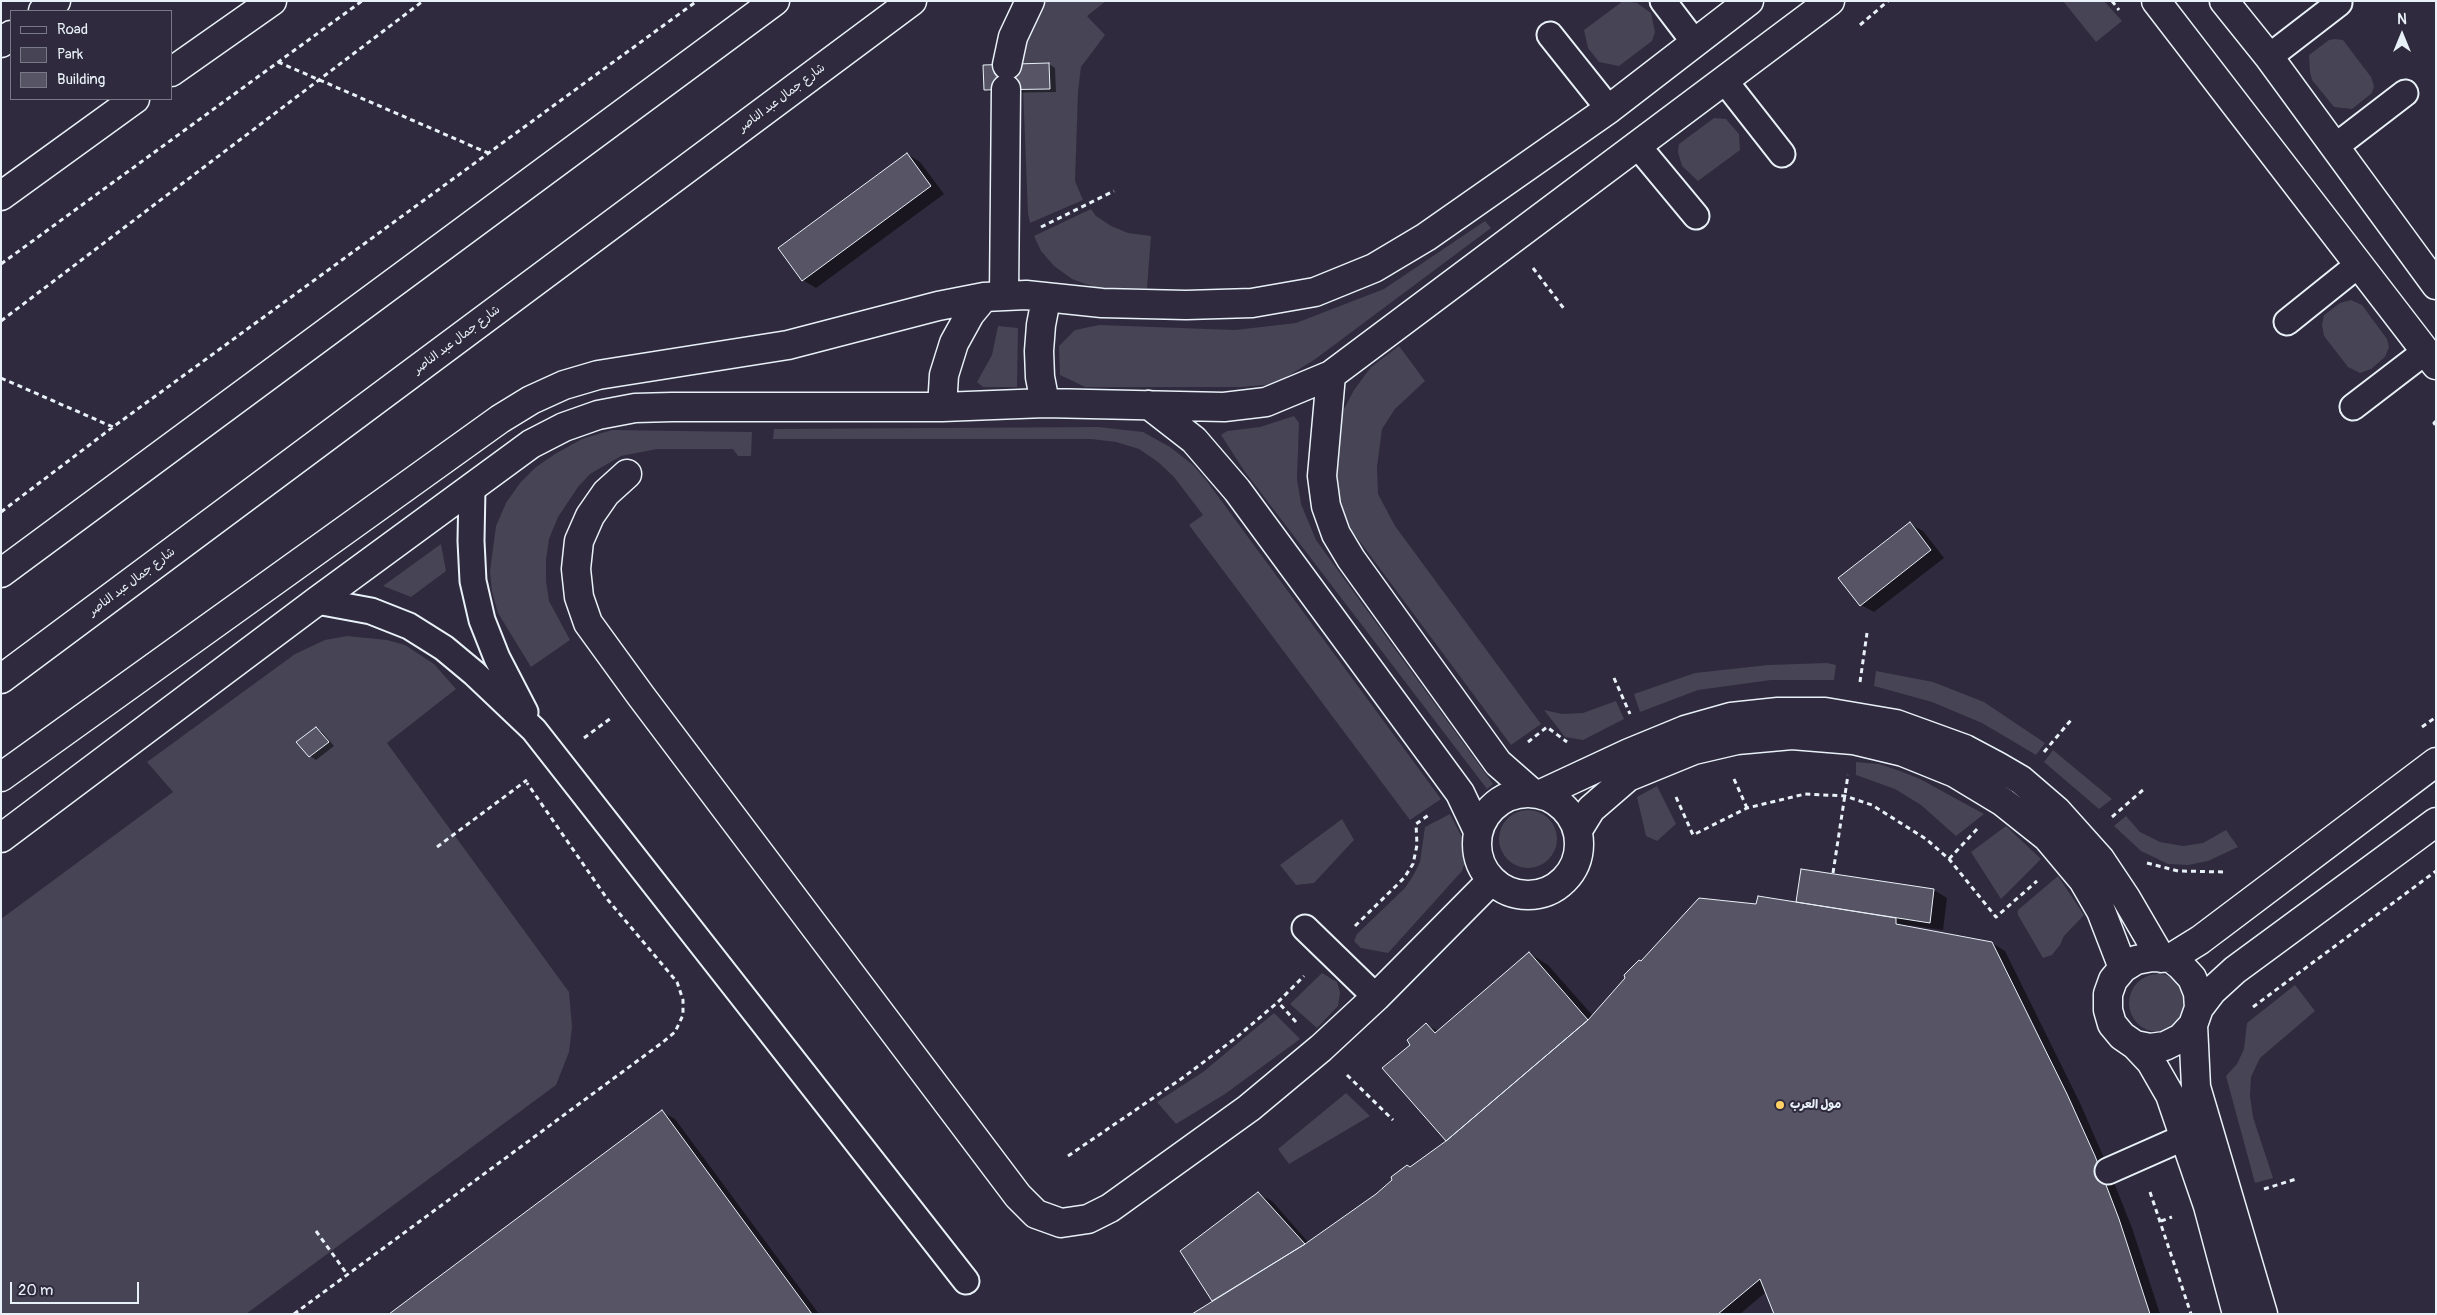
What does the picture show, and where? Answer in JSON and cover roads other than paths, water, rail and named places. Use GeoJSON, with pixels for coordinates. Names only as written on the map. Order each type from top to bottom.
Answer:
{"type":"FeatureCollection","features":[{"type":"Feature","properties":{"kind":"street"},"geometry":{"type":"LineString","coordinates":[[44,10],[55,1]]}},
{"type":"Feature","properties":{"kind":"street"},"geometry":{"type":"LineString","coordinates":[[172,71],[272,1]]}},
{"type":"Feature","properties":{"kind":"street"},"geometry":{"type":"LineString","coordinates":[[1,573],[775,1]]}},
{"type":"Feature","properties":{"kind":"street","name":"شارع جمال عبد الناصر"},"geometry":{"type":"LineString","coordinates":[[1,680],[912,1]]}},
{"type":"Feature","properties":{"kind":"street"},"geometry":{"type":"LineString","coordinates":[[942,407],[944,375],[954,343],[970,314],[994,296],[1005,246],[1006,77],[1013,37],[1030,1]]}},
{"type":"Feature","properties":{"kind":"street"},"geometry":{"type":"LineString","coordinates":[[1,777],[492,424],[531,400],[564,385],[598,375],[788,345],[938,306],[994,296],[1186,306],[1252,303],[1315,292],[1374,268],[1426,237],[1609,109],[1749,1]]}},
{"type":"Feature","properties":{"kind":"street"},"geometry":{"type":"LineString","coordinates":[[1,838],[317,600],[531,444],[564,427],[598,415],[635,408],[942,407],[1045,403],[1224,407],[1266,402],[1331,375],[1830,1]]}},
{"type":"Feature","properties":{"kind":"street"},"geometry":{"type":"LineString","coordinates":[[2156,1],[2431,358]]}},
{"type":"Feature","properties":{"kind":"street"},"geometry":{"type":"LineString","coordinates":[[2224,1],[2336,146],[2436,285]]}},
{"type":"Feature","properties":{"kind":"street"},"geometry":{"type":"LineString","coordinates":[[1,196],[134,100]]}},
{"type":"Feature","properties":{"kind":"street"},"geometry":{"type":"LineString","coordinates":[[1045,403],[1040,377],[1039,351],[1046,299]]}},
{"type":"Feature","properties":{"kind":"street"},"geometry":{"type":"LineString","coordinates":[[1331,375],[1322,476],[1326,506],[1336,534],[1351,559],[1498,763],[1536,793],[1557,802],[1570,814],[1578,830],[1579,849],[1574,867],[1562,882],[1545,892],[1526,895],[1508,891],[1492,880],[1478,857],[1478,831],[1485,815],[1497,802],[1513,794],[1536,793],[1685,730],[1731,717],[1778,712],[1825,712],[1856,715],[1896,724],[1965,749],[2021,780],[2057,812],[2075,849],[2083,880],[2101,911],[2123,968]]}},
{"type":"Feature","properties":{"kind":"street"},"geometry":{"type":"LineString","coordinates":[[1148,404],[1194,440],[1219,466],[1460,793],[1478,831]]}},
{"type":"Feature","properties":{"kind":"street"},"geometry":{"type":"LineString","coordinates":[[627,474],[606,493],[590,516],[579,541],[577,578],[579,597],[588,623],[629,681],[1012,1188],[1036,1214],[1061,1223],[1088,1219],[1110,1208],[1249,1108],[1321,1048],[1376,997],[1492,880]]}},
{"type":"Feature","properties":{"kind":"street"},"geometry":{"type":"LineString","coordinates":[[1578,830],[1591,809],[1608,792],[1628,777],[1694,750],[1737,740],[1792,735],[1853,740],[1903,752],[1955,773],[2003,802],[2047,837],[2075,849],[2126,898],[2166,958],[2192,978],[2198,992],[2196,1017],[2196,1133],[2208,1206],[2236,1314]]}},
{"type":"Feature","properties":{"kind":"street"},"geometry":{"type":"LineString","coordinates":[[2436,762],[2210,932],[2166,958],[2136,960],[2123,968],[2113,980],[2108,994],[2108,1010],[2112,1024],[2122,1036],[2135,1044],[2150,1048],[2165,1046],[2181,1038],[2212,991],[2235,970],[2436,822]]}},
{"type":"Feature","properties":{"kind":"street"},"geometry":{"type":"LineString","coordinates":[[2135,1044],[2162,1079],[2196,1133],[2263,1314]]}},
{"type":"Feature","properties":{"kind":"lane"},"geometry":{"type":"LineString","coordinates":[[1663,1],[1695,43]]}},
{"type":"Feature","properties":{"kind":"lane"},"geometry":{"type":"LineString","coordinates":[[2269,57],[2339,3]]}},
{"type":"Feature","properties":{"kind":"lane"},"geometry":{"type":"LineString","coordinates":[[1550,35],[1609,109]]}},
{"type":"Feature","properties":{"kind":"lane"},"geometry":{"type":"LineString","coordinates":[[1724,80],[1782,154]]}},
{"type":"Feature","properties":{"kind":"lane"},"geometry":{"type":"LineString","coordinates":[[2336,146],[2405,93]]}},
{"type":"Feature","properties":{"kind":"lane"},"geometry":{"type":"LineString","coordinates":[[1637,145],[1696,216]]}},
{"type":"Feature","properties":{"kind":"lane"},"geometry":{"type":"LineString","coordinates":[[2287,322],[2358,265]]}},
{"type":"Feature","properties":{"kind":"lane"},"geometry":{"type":"LineString","coordinates":[[2352,407],[2431,358]]}},
{"type":"Feature","properties":{"kind":"lane"},"geometry":{"type":"LineString","coordinates":[[472,488],[471,541],[473,581],[482,620],[497,658],[534,730]]}},
{"type":"Feature","properties":{"kind":"lane"},"geometry":{"type":"LineString","coordinates":[[317,600],[371,611],[409,626],[444,648],[467,667],[534,730],[966,1281]]}},
{"type":"Feature","properties":{"kind":"lane"},"geometry":{"type":"LineString","coordinates":[[1306,928],[1328,952],[1376,997]]}},
{"type":"Feature","properties":{"kind":"lane"},"geometry":{"type":"LineString","coordinates":[[2108,1171],[2196,1133]]}},
{"type":"Feature","properties":{"kind":"place","name":"مول العرب"},"geometry":{"type":"Point","coordinates":[1780,1105]}}]}
